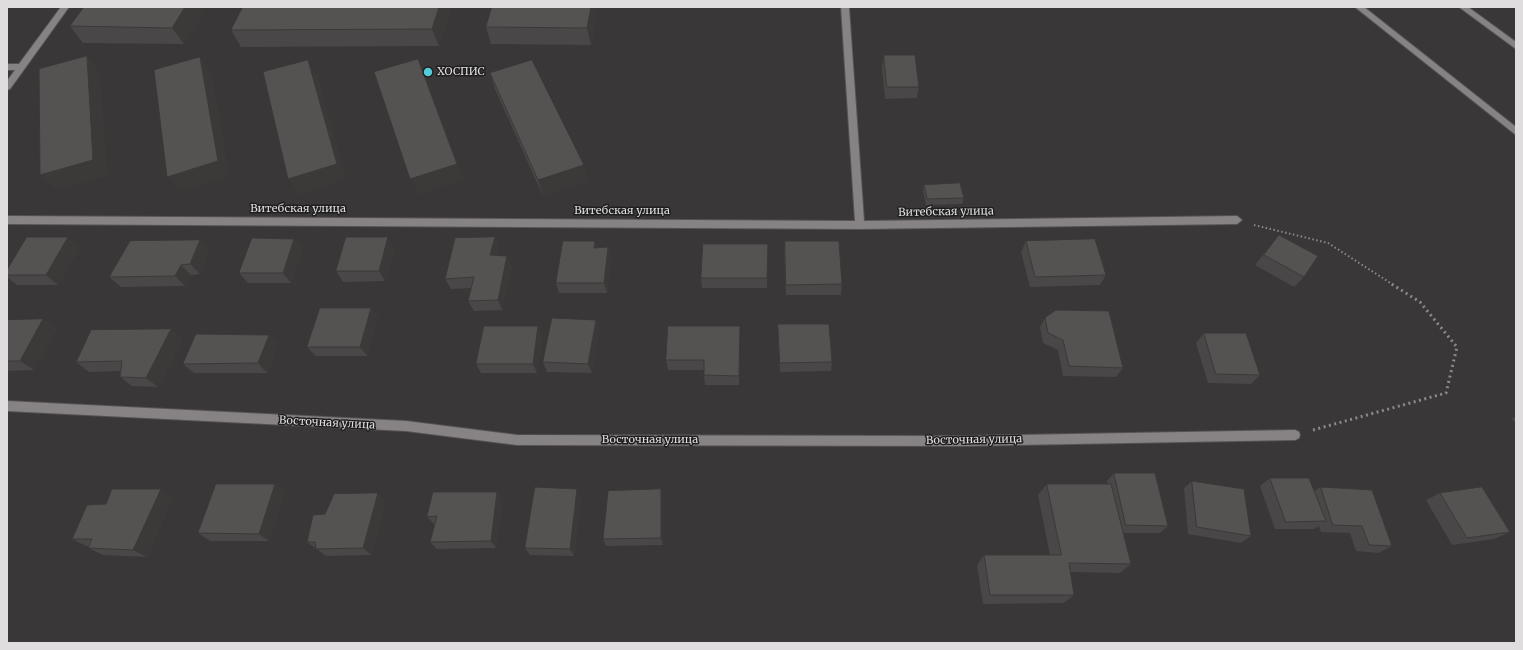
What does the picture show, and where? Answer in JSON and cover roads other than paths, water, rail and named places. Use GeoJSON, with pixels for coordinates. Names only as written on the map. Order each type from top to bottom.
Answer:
{"type":"FeatureCollection","features":[{"type":"Feature","properties":{"kind":"street"},"geometry":{"type":"LineString","coordinates":[[7,87],[65,7]]}},
{"type":"Feature","properties":{"kind":"street"},"geometry":{"type":"LineString","coordinates":[[845,7],[860,224]]}},
{"type":"Feature","properties":{"kind":"street"},"geometry":{"type":"LineString","coordinates":[[1359,7],[1516,132]]}},
{"type":"Feature","properties":{"kind":"street"},"geometry":{"type":"LineString","coordinates":[[1464,7],[1516,46]]}},
{"type":"Feature","properties":{"kind":"street"},"geometry":{"type":"LineString","coordinates":[[7,67],[22,67]]}},
{"type":"Feature","properties":{"kind":"street","name":"Витебская улица"},"geometry":{"type":"LineString","coordinates":[[7,220],[860,224],[1237,220]]}},
{"type":"Feature","properties":{"kind":"street","name":"Восточная улица"},"geometry":{"type":"LineString","coordinates":[[7,406],[406,426],[517,440],[962,441],[1295,435]]}},
{"type":"Feature","properties":{"kind":"place","name":"ХОСПИС"},"geometry":{"type":"Point","coordinates":[428,72]}}]}
